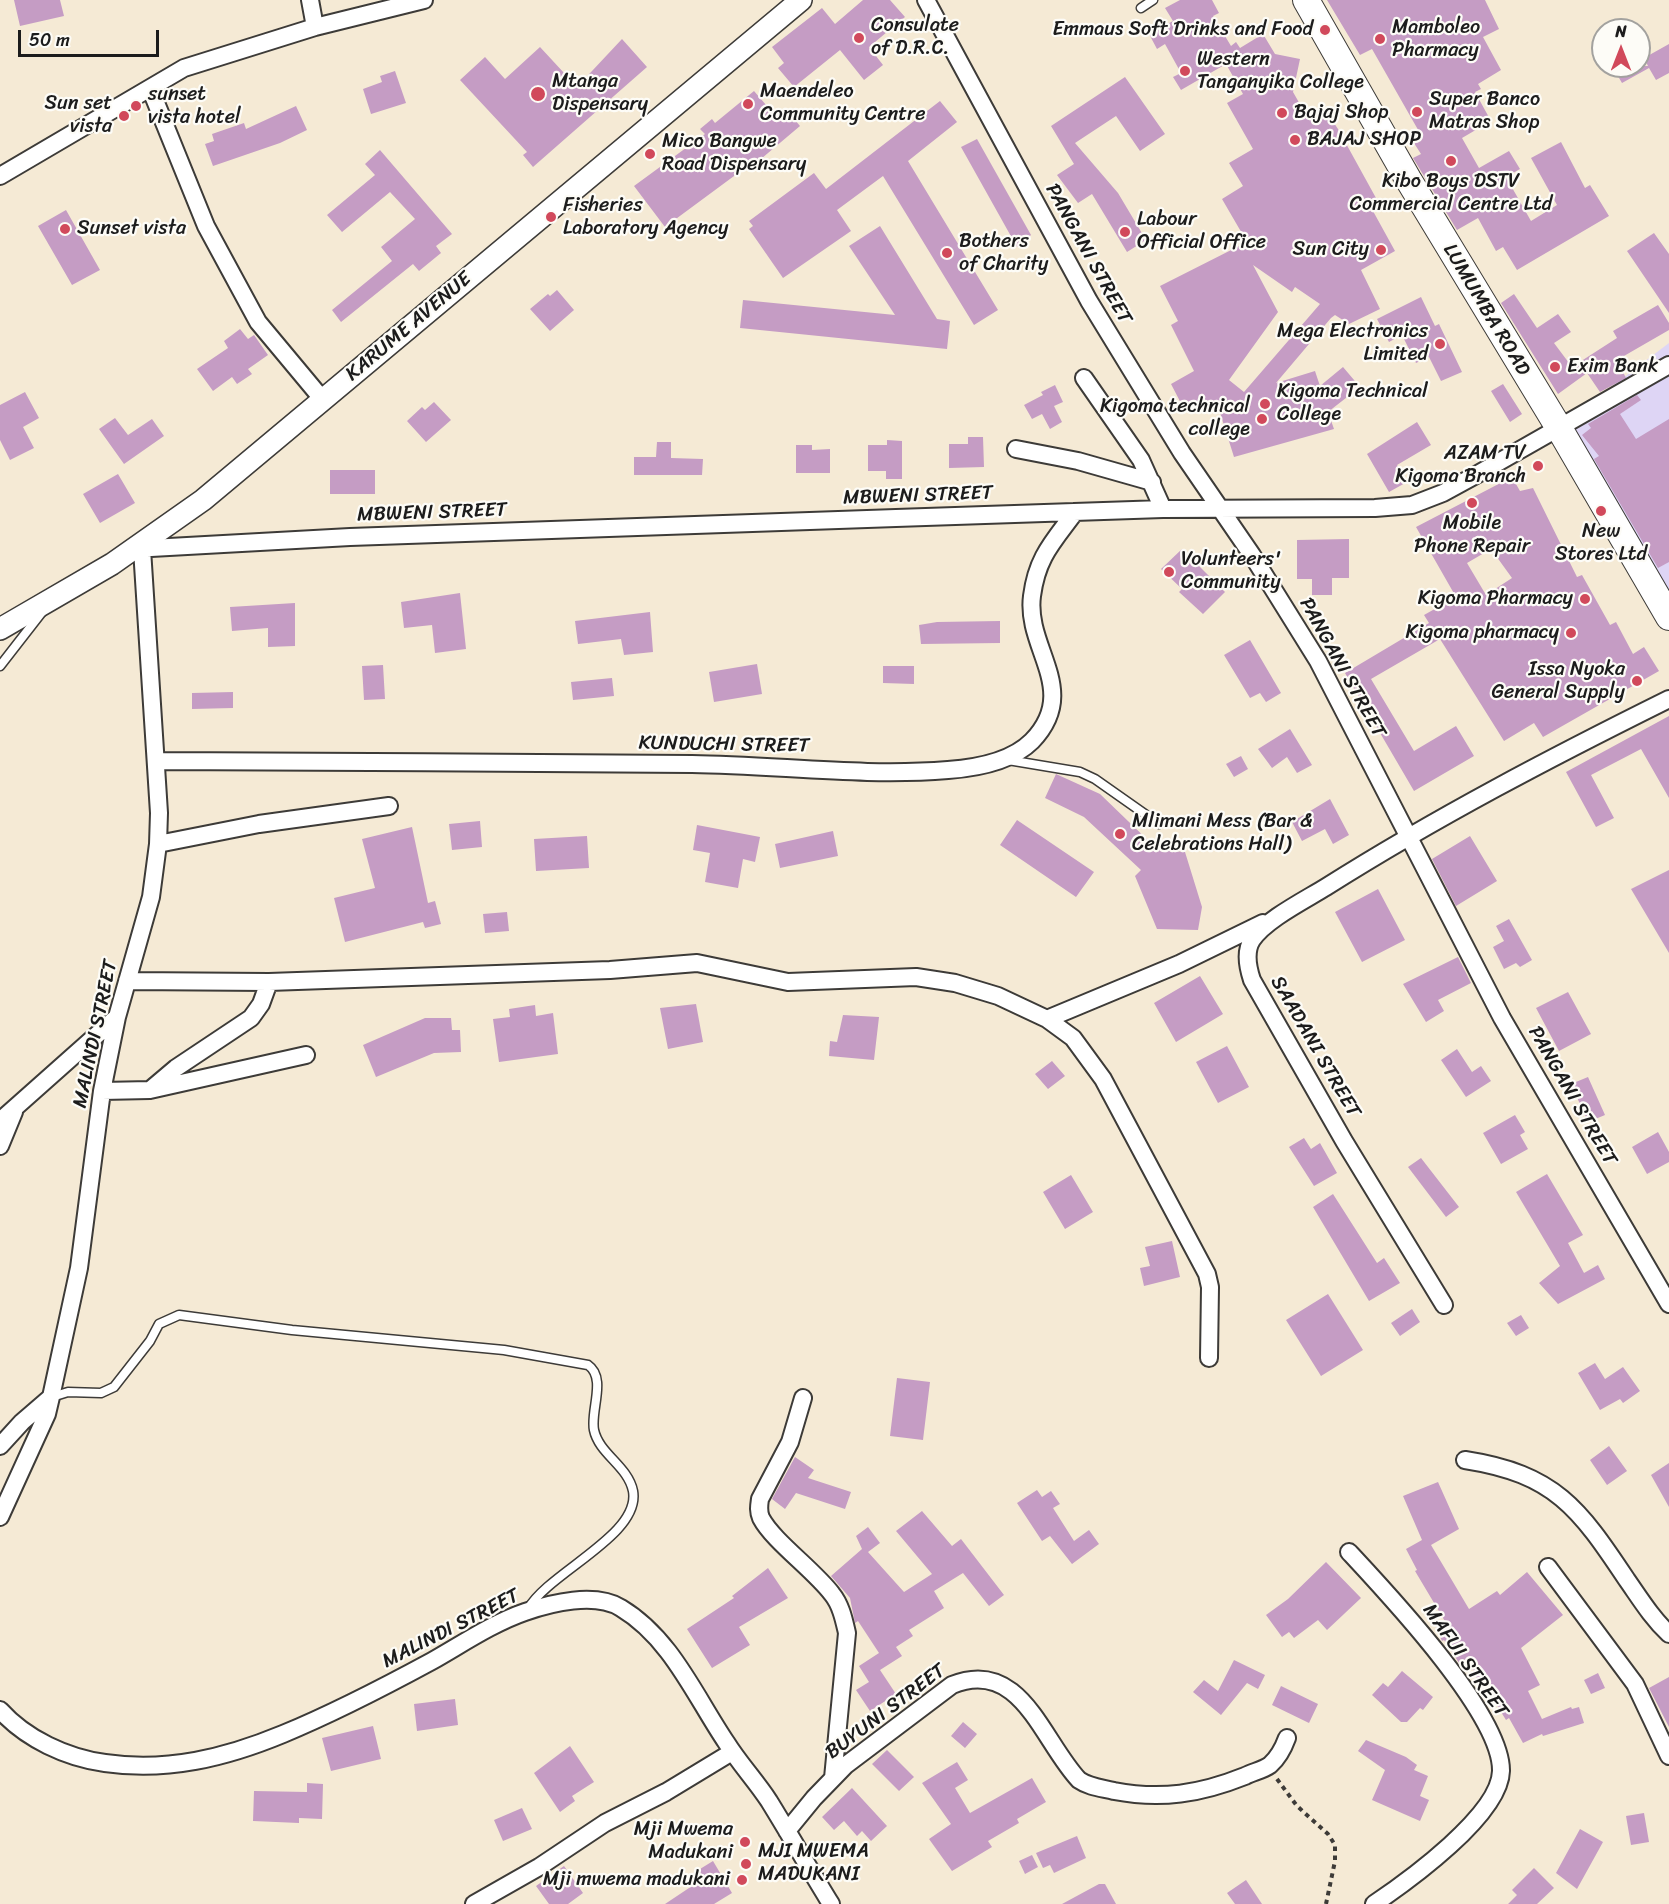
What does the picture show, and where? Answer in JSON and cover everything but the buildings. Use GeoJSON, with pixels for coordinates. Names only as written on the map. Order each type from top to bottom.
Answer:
{"type":"FeatureCollection","features":[{"type":"Feature","properties":{"kind":"main road","name":"LUMUMBA ROAD"},"geometry":{"type":"LineString","coordinates":[[1306,0],[1408,180],[1558,428],[1669,618]]}},
{"type":"Feature","properties":{"kind":"street"},"geometry":{"type":"LineString","coordinates":[[310,0],[315,27]]}},
{"type":"Feature","properties":{"kind":"street"},"geometry":{"type":"LineString","coordinates":[[0,176],[184,68],[315,27],[424,0]]}},
{"type":"Feature","properties":{"kind":"street","name":"KARUME AVENUE"},"geometry":{"type":"LineString","coordinates":[[0,629],[137,549],[203,500],[801,0]]}},
{"type":"Feature","properties":{"kind":"street","name":"PANGANI STREET"},"geometry":{"type":"LineString","coordinates":[[926,0],[1089,301],[1318,661],[1502,1018],[1669,1304]]}},
{"type":"Feature","properties":{"kind":"street"},"geometry":{"type":"LineString","coordinates":[[150,88],[206,226],[258,322],[323,400]]}},
{"type":"Feature","properties":{"kind":"street","name":"MBWENI STREET"},"geometry":{"type":"LineString","coordinates":[[137,549],[350,537],[1163,509],[1375,508],[1412,505],[1443,493],[1669,365]]}},
{"type":"Feature","properties":{"kind":"street"},"geometry":{"type":"LineString","coordinates":[[1084,378],[1125,433],[1152,482],[1163,509]]}},
{"type":"Feature","properties":{"kind":"street"},"geometry":{"type":"LineString","coordinates":[[1016,449],[1078,461],[1152,482]]}},
{"type":"Feature","properties":{"kind":"street","name":"KUNDUCHI STREET"},"geometry":{"type":"LineString","coordinates":[[157,761],[712,764],[885,773],[952,770],[1002,760],[1032,742],[1050,716],[1053,683],[1033,622],[1032,598],[1041,558],[1075,512]]}},
{"type":"Feature","properties":{"kind":"street","name":"MALINDI STREET"},"geometry":{"type":"LineString","coordinates":[[0,1517],[24,1467],[51,1397],[79,1268],[102,1091],[117,1017],[151,897],[158,844],[157,761],[137,549]]}},
{"type":"Feature","properties":{"kind":"street","name":"SAADANI STREET"},"geometry":{"type":"LineString","coordinates":[[1444,1305],[1344,1141],[1252,980],[1248,958],[1252,940],[1288,911],[1408,835],[1547,760],[1669,699]]}},
{"type":"Feature","properties":{"kind":"street"},"geometry":{"type":"LineString","coordinates":[[158,844],[259,824],[389,806]]}},
{"type":"Feature","properties":{"kind":"street"},"geometry":{"type":"LineString","coordinates":[[1047,1019],[1179,964],[1288,911]]}},
{"type":"Feature","properties":{"kind":"street"},"geometry":{"type":"LineString","coordinates":[[127,981],[268,982],[610,970],[697,963],[788,982],[916,977],[955,983],[999,996],[1047,1019],[1073,1038],[1102,1079],[1207,1274],[1210,1287],[1209,1358]]}},
{"type":"Feature","properties":{"kind":"street"},"geometry":{"type":"LineString","coordinates":[[150,1090],[176,1068],[251,1018],[261,1004],[268,982]]}},
{"type":"Feature","properties":{"kind":"street"},"geometry":{"type":"LineString","coordinates":[[0,1121],[117,1017]]}},
{"type":"Feature","properties":{"kind":"street"},"geometry":{"type":"LineString","coordinates":[[102,1091],[150,1090],[306,1055]]}},
{"type":"Feature","properties":{"kind":"street"},"geometry":{"type":"LineString","coordinates":[[0,1146],[15,1108]]}},
{"type":"Feature","properties":{"kind":"street"},"geometry":{"type":"LineString","coordinates":[[0,1446],[22,1422],[51,1397]]}},
{"type":"Feature","properties":{"kind":"street"},"geometry":{"type":"LineString","coordinates":[[803,1398],[790,1442],[760,1499],[758,1509],[772,1532],[812,1570],[834,1596],[842,1612],[847,1633],[833,1778]]}},
{"type":"Feature","properties":{"kind":"street"},"geometry":{"type":"LineString","coordinates":[[1464,1460],[1496,1465],[1521,1473],[1546,1485],[1569,1503],[1606,1548],[1654,1621],[1669,1634]]}},
{"type":"Feature","properties":{"kind":"street","name":"MAFUI STREET"},"geometry":{"type":"LineString","coordinates":[[1350,1552],[1400,1607],[1456,1679],[1490,1728],[1501,1772],[1481,1813],[1413,1877],[1374,1904]]}},
{"type":"Feature","properties":{"kind":"street"},"geometry":{"type":"LineString","coordinates":[[1548,1567],[1635,1684],[1669,1756]]}},
{"type":"Feature","properties":{"kind":"street","name":"MALINDI STREET"},"geometry":{"type":"LineString","coordinates":[[0,1710],[33,1736],[61,1753],[74,1757],[127,1766],[184,1765],[237,1751],[283,1734],[355,1701],[526,1612],[573,1601],[603,1601],[621,1608],[660,1641],[674,1658],[732,1752],[767,1799],[831,1904]]}},
{"type":"Feature","properties":{"kind":"street","name":"BUYUNI STREET"},"geometry":{"type":"LineString","coordinates":[[787,1831],[846,1765],[952,1684],[973,1678],[992,1680],[1011,1689],[1073,1774],[1086,1785],[1144,1796],[1173,1796],[1202,1791],[1268,1767]]}},
{"type":"Feature","properties":{"kind":"street"},"geometry":{"type":"LineString","coordinates":[[1268,1767],[1277,1758],[1287,1738]]}},
{"type":"Feature","properties":{"kind":"street"},"geometry":{"type":"LineString","coordinates":[[474,1904],[539,1867],[605,1823],[666,1792],[732,1752]]}},
{"type":"Feature","properties":{"kind":"lane"},"geometry":{"type":"LineString","coordinates":[[1141,8],[1153,0]]}},
{"type":"Feature","properties":{"kind":"lane"},"geometry":{"type":"LineString","coordinates":[[0,666],[51,599]]}},
{"type":"Feature","properties":{"kind":"lane"},"geometry":{"type":"LineString","coordinates":[[1002,760],[1054,766],[1080,772],[1159,824]]}},
{"type":"Feature","properties":{"kind":"lane"},"geometry":{"type":"LineString","coordinates":[[51,1397],[64,1393],[101,1393],[114,1387],[150,1341],[159,1324],[179,1315],[302,1331],[504,1350],[588,1365],[595,1372],[597,1380],[594,1424],[596,1436],[626,1475],[633,1490],[632,1512],[603,1544],[547,1585],[526,1612]]}},
{"type":"Feature","properties":{"kind":"path"},"geometry":{"type":"LineString","coordinates":[[1268,1767],[1297,1806],[1328,1834],[1335,1845],[1335,1861],[1326,1904]]}},
{"type":"Feature","properties":{"kind":"shaded area"},"geometry":{"type":"Polygon","coordinates":[[[1669,343],[1669,610],[1549,434],[1669,343]]]}},
{"type":"Feature","properties":{"kind":"place","name":"Emmaus Soft Drinks and Food"},"geometry":{"type":"Point","coordinates":[1325,30]}},
{"type":"Feature","properties":{"kind":"place","name":"Consulate of D.R.C."},"geometry":{"type":"Point","coordinates":[859,38]}},
{"type":"Feature","properties":{"kind":"place","name":"Mamboleo Pharmacy"},"geometry":{"type":"Point","coordinates":[1380,39]}},
{"type":"Feature","properties":{"kind":"place","name":"Western Tanganyika College"},"geometry":{"type":"Point","coordinates":[1185,71]}},
{"type":"Feature","properties":{"kind":"place","name":"Mtanga Dispensary"},"geometry":{"type":"Point","coordinates":[538,94]}},
{"type":"Feature","properties":{"kind":"place","name":"Maendeleo Community Centre"},"geometry":{"type":"Point","coordinates":[748,104]}},
{"type":"Feature","properties":{"kind":"place","name":"sunset vista hotel"},"geometry":{"type":"Point","coordinates":[136,106]}},
{"type":"Feature","properties":{"kind":"place","name":"Super Banco Matras Shop"},"geometry":{"type":"Point","coordinates":[1417,112]}},
{"type":"Feature","properties":{"kind":"place","name":"Bajaj Shop"},"geometry":{"type":"Point","coordinates":[1282,113]}},
{"type":"Feature","properties":{"kind":"place","name":"Sun set vista"},"geometry":{"type":"Point","coordinates":[124,116]}},
{"type":"Feature","properties":{"kind":"place","name":"BAJAJ SHOP"},"geometry":{"type":"Point","coordinates":[1295,140]}},
{"type":"Feature","properties":{"kind":"place","name":"Mico Bangwe Road Dispensary"},"geometry":{"type":"Point","coordinates":[650,154]}},
{"type":"Feature","properties":{"kind":"place","name":"Kibo Boys DSTV Commercial Centre Ltd"},"geometry":{"type":"Point","coordinates":[1451,161]}},
{"type":"Feature","properties":{"kind":"place","name":"Fisheries Laboratory Agency"},"geometry":{"type":"Point","coordinates":[551,217]}},
{"type":"Feature","properties":{"kind":"place","name":"Sunset vista"},"geometry":{"type":"Point","coordinates":[65,229]}},
{"type":"Feature","properties":{"kind":"place","name":"Labour Official Office"},"geometry":{"type":"Point","coordinates":[1125,232]}},
{"type":"Feature","properties":{"kind":"place","name":"Sun City"},"geometry":{"type":"Point","coordinates":[1381,250]}},
{"type":"Feature","properties":{"kind":"place","name":"Bothers of Charity"},"geometry":{"type":"Point","coordinates":[947,253]}},
{"type":"Feature","properties":{"kind":"place","name":"Mega Electronics Limited"},"geometry":{"type":"Point","coordinates":[1440,344]}},
{"type":"Feature","properties":{"kind":"place","name":"Exim Bank"},"geometry":{"type":"Point","coordinates":[1555,367]}},
{"type":"Feature","properties":{"kind":"place","name":"Kigoma Technical College"},"geometry":{"type":"Point","coordinates":[1265,404]}},
{"type":"Feature","properties":{"kind":"place","name":"Kigoma technical college"},"geometry":{"type":"Point","coordinates":[1262,419]}},
{"type":"Feature","properties":{"kind":"place","name":"AZAM TV Kigoma Branch"},"geometry":{"type":"Point","coordinates":[1538,466]}},
{"type":"Feature","properties":{"kind":"place","name":"Mobile Phone Repair"},"geometry":{"type":"Point","coordinates":[1472,503]}},
{"type":"Feature","properties":{"kind":"place","name":"New Stores Ltd"},"geometry":{"type":"Point","coordinates":[1601,511]}},
{"type":"Feature","properties":{"kind":"place","name":"Volunteers' Community"},"geometry":{"type":"Point","coordinates":[1169,572]}},
{"type":"Feature","properties":{"kind":"place","name":"Kigoma Pharmacy"},"geometry":{"type":"Point","coordinates":[1585,599]}},
{"type":"Feature","properties":{"kind":"place","name":"Kigoma pharmacy"},"geometry":{"type":"Point","coordinates":[1571,633]}},
{"type":"Feature","properties":{"kind":"place","name":"Issa Nyoka General Supply"},"geometry":{"type":"Point","coordinates":[1637,681]}},
{"type":"Feature","properties":{"kind":"place","name":"Mlimani Mess (Bar & Celebrations Hall)"},"geometry":{"type":"Point","coordinates":[1120,834]}},
{"type":"Feature","properties":{"kind":"place","name":"Mji Mwema Madukani"},"geometry":{"type":"Point","coordinates":[745,1842]}},
{"type":"Feature","properties":{"kind":"place","name":"MJI MWEMA MADUKANI"},"geometry":{"type":"Point","coordinates":[746,1864]}},
{"type":"Feature","properties":{"kind":"place","name":"Mji mwema madukani"},"geometry":{"type":"Point","coordinates":[742,1880]}}]}
